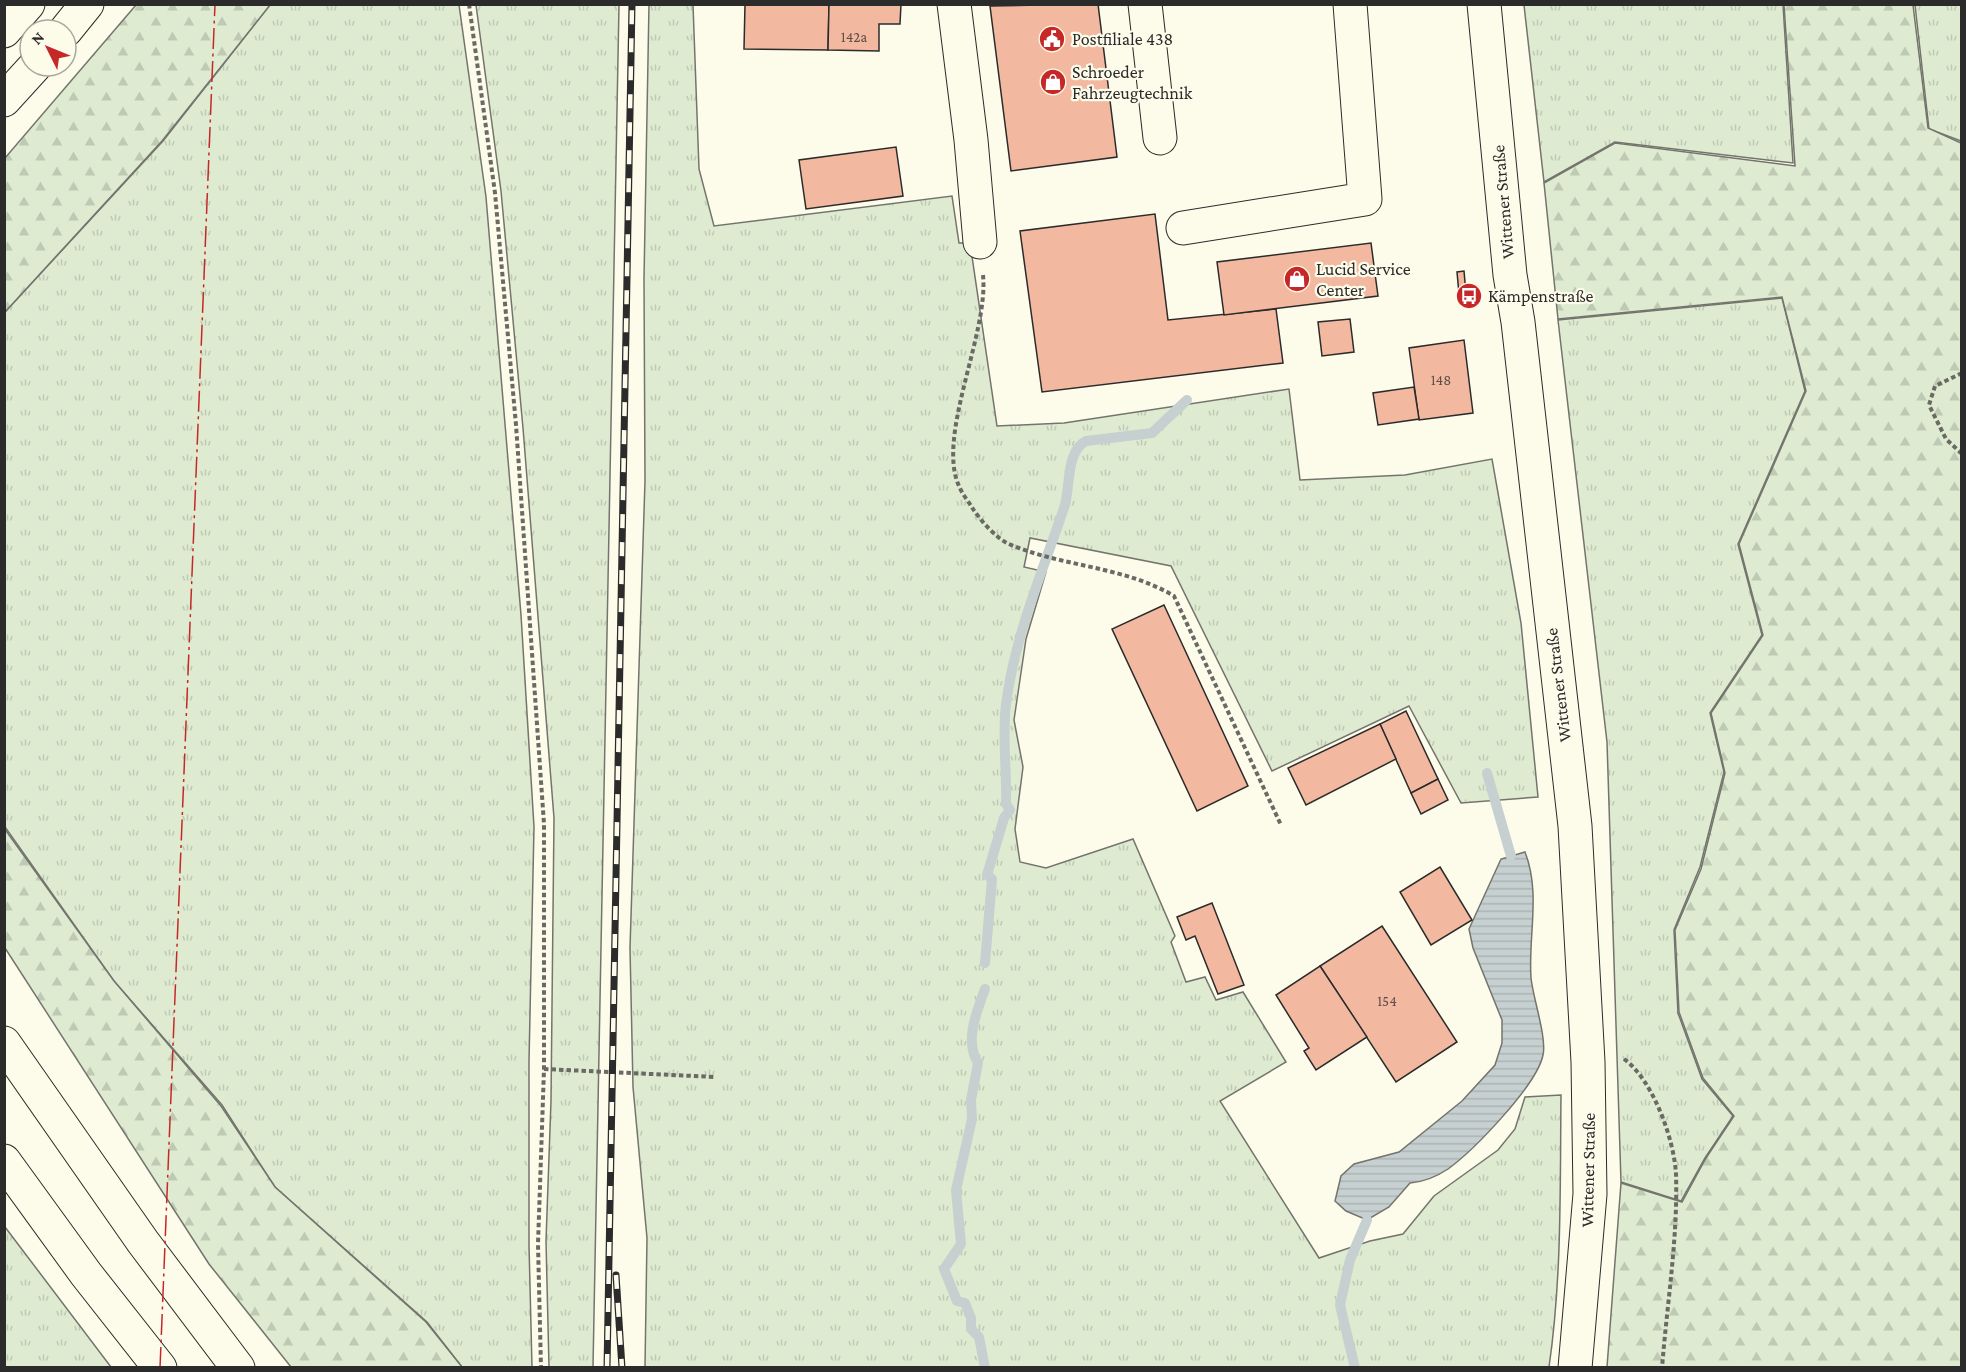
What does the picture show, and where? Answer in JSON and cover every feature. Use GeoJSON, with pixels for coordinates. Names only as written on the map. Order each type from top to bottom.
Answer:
{"type":"FeatureCollection","features":[{"type":"Feature","properties":{"kind":"main road"},"geometry":{"type":"LineString","coordinates":[[4,31],[28,4]]}},
{"type":"Feature","properties":{"kind":"main road"},"geometry":{"type":"LineString","coordinates":[[76,18],[87,4]]}},
{"type":"Feature","properties":{"kind":"main road"},"geometry":{"type":"LineString","coordinates":[[954,4],[971,140],[980,242]]}},
{"type":"Feature","properties":{"kind":"main road"},"geometry":{"type":"LineString","coordinates":[[1144,4],[1160,138]]}},
{"type":"Feature","properties":{"kind":"main road"},"geometry":{"type":"LineString","coordinates":[[1183,228],[1365,199],[1350,4]]}},
{"type":"Feature","properties":{"kind":"main road","name":"Wittener Straße"},"geometry":{"type":"LineString","coordinates":[[1484,4],[1510,275],[1518,322],[1575,826],[1588,1062],[1590,1194],[1575,1368]]}},
{"type":"Feature","properties":{"kind":"main road"},"geometry":{"type":"LineString","coordinates":[[4,100],[24,78]]}},
{"type":"Feature","properties":{"kind":"main road"},"geometry":{"type":"LineString","coordinates":[[4,1043],[143,1242],[238,1368]]}},
{"type":"Feature","properties":{"kind":"main road"},"geometry":{"type":"LineString","coordinates":[[4,1161],[86,1274],[160,1368]]}},
{"type":"Feature","properties":{"kind":"path"},"geometry":{"type":"LineString","coordinates":[[468,4],[495,193],[516,425],[544,824],[544,1069],[538,1244],[541,1368]]}},
{"type":"Feature","properties":{"kind":"path"},"geometry":{"type":"LineString","coordinates":[[980,242],[985,295],[960,405],[953,455],[958,485],[979,518],[1006,543],[1031,553],[1154,584],[1174,596],[1281,825]]}},
{"type":"Feature","properties":{"kind":"path"},"geometry":{"type":"LineString","coordinates":[[1962,373],[1935,386],[1929,405],[1946,439],[1962,454]]}},
{"type":"Feature","properties":{"kind":"path"},"geometry":{"type":"LineString","coordinates":[[1616,1054],[1631,1065],[1651,1090],[1668,1136],[1676,1172],[1675,1228],[1662,1368]]}},
{"type":"Feature","properties":{"kind":"path"},"geometry":{"type":"LineString","coordinates":[[544,1069],[715,1077]]}},
{"type":"Feature","properties":{"kind":"green space"},"geometry":{"type":"Polygon","coordinates":[[[649,4],[693,5],[699,169],[714,226],[952,196],[959,243],[970,243],[997,426],[1064,423],[1289,389],[1300,480],[1405,475],[1492,459],[1521,623],[1538,797],[1461,803],[1409,706],[1272,771],[1171,566],[1030,538],[1024,567],[1046,572],[1026,639],[1014,720],[1023,767],[1015,829],[1020,862],[1046,868],[1133,839],[1175,936],[1171,942],[1186,982],[1205,977],[1216,1000],[1243,992],[1286,1062],[1220,1101],[1319,1258],[1370,1241],[1403,1234],[1434,1196],[1498,1150],[1515,1129],[1525,1097],[1561,1095],[1558,1266],[1549,1367],[645,1367],[647,1238],[633,1087],[630,948],[645,481],[644,279],[649,4]]]}},
{"type":"Feature","properties":{"kind":"green space"},"geometry":{"type":"Polygon","coordinates":[[[136,5],[270,5],[162,141],[5,312],[5,158],[73,78],[78,78],[78,73],[136,5]]]}},
{"type":"Feature","properties":{"kind":"green space"},"geometry":{"type":"Polygon","coordinates":[[[270,5],[459,5],[486,197],[521,615],[534,827],[529,1061],[529,1245],[532,1367],[462,1367],[427,1322],[275,1187],[222,1105],[114,981],[5,827],[5,312],[163,141],[270,5]]]}},
{"type":"Feature","properties":{"kind":"green space"},"geometry":{"type":"Polygon","coordinates":[[[476,5],[619,5],[593,1367],[549,1367],[546,1241],[551,1101],[554,818],[523,428],[501,191],[476,5]]]}},
{"type":"Feature","properties":{"kind":"green space"},"geometry":{"type":"Polygon","coordinates":[[[1524,5],[1783,5],[1793,163],[1615,142],[1544,182],[1524,5]]]}},
{"type":"Feature","properties":{"kind":"green space"},"geometry":{"type":"Polygon","coordinates":[[[1784,5],[1913,5],[1928,128],[1961,143],[1961,1367],[1607,1367],[1621,1183],[1682,1202],[1706,1158],[1734,1116],[1703,1078],[1679,1012],[1675,930],[1701,869],[1725,773],[1711,713],[1763,635],[1739,544],[1806,391],[1782,297],[1558,319],[1544,183],[1615,143],[1795,166],[1784,5]]]}},
{"type":"Feature","properties":{"kind":"green space"},"geometry":{"type":"Polygon","coordinates":[[[1915,5],[1961,5],[1961,141],[1929,129],[1915,5]]]}},
{"type":"Feature","properties":{"kind":"green space"},"geometry":{"type":"Polygon","coordinates":[[[1782,298],[1805,391],[1738,544],[1762,635],[1710,713],[1724,772],[1700,867],[1674,930],[1678,1013],[1702,1079],[1733,1116],[1705,1158],[1681,1201],[1621,1182],[1607,742],[1558,320],[1782,298]]]}},
{"type":"Feature","properties":{"kind":"green space"},"geometry":{"type":"Polygon","coordinates":[[[4,828],[114,981],[221,1106],[275,1187],[426,1322],[462,1367],[291,1367],[209,1264],[5,948],[4,828]]]}},
{"type":"Feature","properties":{"kind":"green space"},"geometry":{"type":"Polygon","coordinates":[[[5,1227],[111,1367],[5,1367],[5,1227]]]}},
{"type":"Feature","properties":{"kind":"shaded area"},"geometry":{"type":"Polygon","coordinates":[[[1525,852],[1530,867],[1533,899],[1531,978],[1544,1048],[1538,1068],[1503,1116],[1448,1169],[1430,1179],[1410,1183],[1389,1207],[1367,1220],[1346,1211],[1335,1201],[1341,1176],[1354,1164],[1399,1152],[1462,1101],[1495,1065],[1502,1043],[1502,1020],[1473,948],[1469,929],[1501,859],[1525,852]]]}},
{"type":"Feature","properties":{"kind":"building"},"geometry":{"type":"Polygon","coordinates":[[[745,4],[829,4],[828,50],[744,49],[745,4]]]}},
{"type":"Feature","properties":{"kind":"building"},"geometry":{"type":"Polygon","coordinates":[[[829,4],[901,4],[900,24],[879,24],[879,51],[828,50],[829,4]]]}},
{"type":"Feature","properties":{"kind":"building","name":"Schroeder Fahrzeugtechnik"},"geometry":{"type":"Polygon","coordinates":[[[1098,4],[1117,157],[1011,171],[990,6],[1098,4]]]}},
{"type":"Feature","properties":{"kind":"building"},"geometry":{"type":"Polygon","coordinates":[[[896,147],[903,196],[806,209],[799,160],[896,147]]]}},
{"type":"Feature","properties":{"kind":"building"},"geometry":{"type":"Polygon","coordinates":[[[1155,214],[1168,320],[1276,309],[1283,363],[1042,392],[1020,231],[1155,214]]]}},
{"type":"Feature","properties":{"kind":"building","name":"Lucid Service Center"},"geometry":{"type":"Polygon","coordinates":[[[1371,243],[1378,296],[1224,315],[1217,262],[1371,243]]]}},
{"type":"Feature","properties":{"kind":"building"},"geometry":{"type":"Polygon","coordinates":[[[1464,271],[1466,293],[1459,294],[1457,272],[1464,271]]]}},
{"type":"Feature","properties":{"kind":"building"},"geometry":{"type":"Polygon","coordinates":[[[1350,319],[1354,352],[1322,356],[1318,322],[1350,319]]]}},
{"type":"Feature","properties":{"kind":"building"},"geometry":{"type":"Polygon","coordinates":[[[1464,340],[1473,413],[1419,420],[1409,348],[1464,340]]]}},
{"type":"Feature","properties":{"kind":"building"},"geometry":{"type":"Polygon","coordinates":[[[1414,387],[1419,419],[1378,425],[1373,393],[1414,387]]]}},
{"type":"Feature","properties":{"kind":"building"},"geometry":{"type":"Polygon","coordinates":[[[1164,605],[1248,786],[1197,811],[1112,629],[1164,605]]]}},
{"type":"Feature","properties":{"kind":"building"},"geometry":{"type":"Polygon","coordinates":[[[1406,711],[1438,779],[1411,793],[1380,724],[1406,711]]]}},
{"type":"Feature","properties":{"kind":"building"},"geometry":{"type":"Polygon","coordinates":[[[1380,724],[1396,759],[1306,805],[1288,768],[1380,724]]]}},
{"type":"Feature","properties":{"kind":"building"},"geometry":{"type":"Polygon","coordinates":[[[1438,779],[1448,800],[1421,814],[1411,793],[1438,779]]]}},
{"type":"Feature","properties":{"kind":"building"},"geometry":{"type":"Polygon","coordinates":[[[1440,867],[1472,920],[1431,945],[1400,892],[1440,867]]]}},
{"type":"Feature","properties":{"kind":"building"},"geometry":{"type":"Polygon","coordinates":[[[1212,903],[1244,985],[1218,994],[1195,936],[1186,940],[1177,917],[1212,903]]]}},
{"type":"Feature","properties":{"kind":"building"},"geometry":{"type":"Polygon","coordinates":[[[1382,926],[1457,1042],[1396,1082],[1320,966],[1382,926]]]}},
{"type":"Feature","properties":{"kind":"building"},"geometry":{"type":"Polygon","coordinates":[[[1320,966],[1367,1037],[1316,1070],[1304,1051],[1309,1048],[1276,995],[1320,966]]]}},
{"type":"Feature","properties":{"kind":"waterway"},"geometry":{"type":"LineString","coordinates":[[985,963],[992,879],[987,875],[1004,818],[1010,810],[1006,804],[1004,729],[1010,678],[1030,604],[1064,508],[1075,453],[1086,441],[1152,433],[1187,400]]}},
{"type":"Feature","properties":{"kind":"waterway"},"geometry":{"type":"LineString","coordinates":[[1487,773],[1511,856]]}},
{"type":"Feature","properties":{"kind":"waterway"},"geometry":{"type":"LineString","coordinates":[[985,989],[973,1026],[972,1045],[978,1063],[971,1100],[972,1119],[956,1190],[961,1244],[944,1269],[957,1301],[965,1303],[971,1318],[971,1329],[979,1337],[985,1368]]}},
{"type":"Feature","properties":{"kind":"waterway"},"geometry":{"type":"LineString","coordinates":[[1355,1368],[1340,1305],[1350,1260],[1367,1220]]}},
{"type":"Feature","properties":{"kind":"railway"},"geometry":{"type":"LineString","coordinates":[[607,1368],[632,4]]}},
{"type":"Feature","properties":{"kind":"railway"},"geometry":{"type":"LineString","coordinates":[[616,1275],[622,1368]]}},
{"type":"Feature","properties":{"kind":"power"},"geometry":{"type":"LineString","coordinates":[[160,1368],[215,4]]}},
{"type":"Feature","properties":{"kind":"place","name":"Postfiliale 438"},"geometry":{"type":"Point","coordinates":[1052,39]}},
{"type":"Feature","properties":{"kind":"place","name":"Schroeder Fahrzeugtechnik"},"geometry":{"type":"Point","coordinates":[1053,82]}},
{"type":"Feature","properties":{"kind":"place","name":"Lucid Service Center"},"geometry":{"type":"Point","coordinates":[1297,279]}},
{"type":"Feature","properties":{"kind":"place","name":"Kämpenstraße"},"geometry":{"type":"Point","coordinates":[1469,296]}}]}
